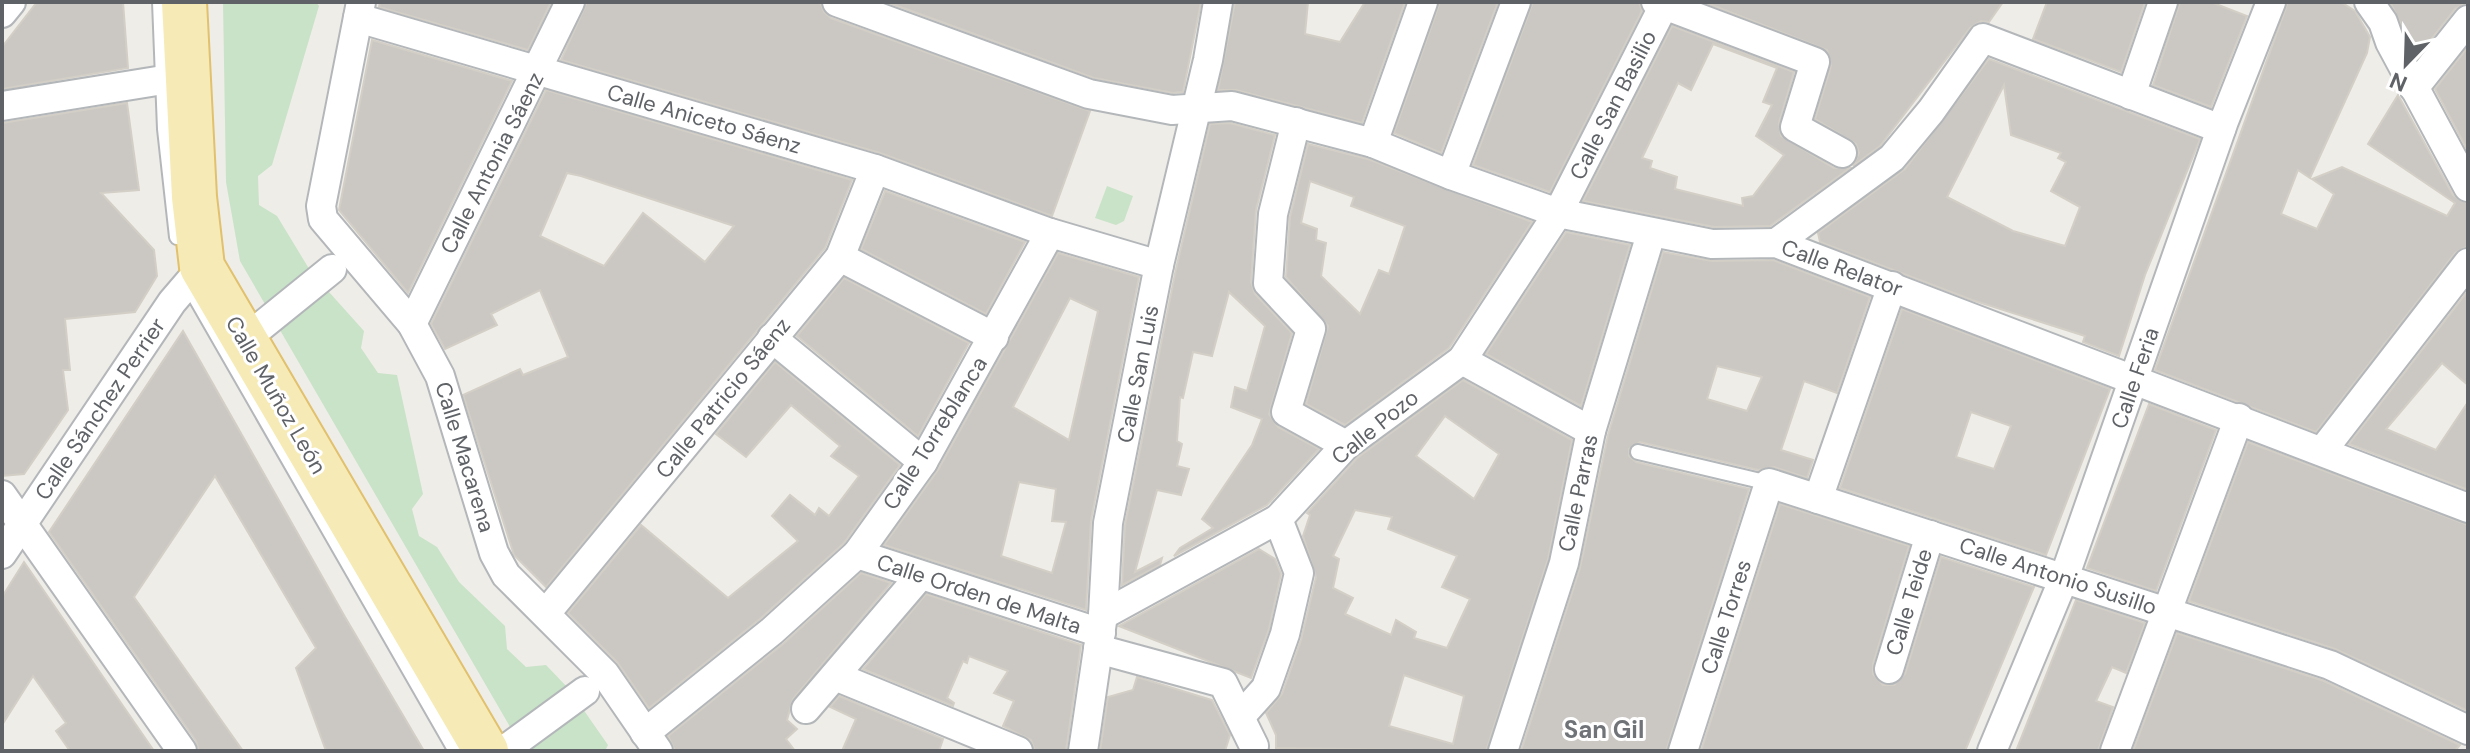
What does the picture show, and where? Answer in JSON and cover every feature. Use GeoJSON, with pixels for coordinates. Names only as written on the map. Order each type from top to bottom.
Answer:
{"type":"FeatureCollection","features":[{"type":"Feature","properties":{"kind":"main road","name":"Calle Muñoz León"},"geometry":{"type":"LineString","coordinates":[[184,2],[176,78],[194,197],[188,265],[243,341],[486,751]]}},
{"type":"Feature","properties":{"kind":"street"},"geometry":{"type":"LineString","coordinates":[[2,13],[11,2]]}},
{"type":"Feature","properties":{"kind":"street","name":"Calle Antonia Sáenz"},"geometry":{"type":"LineString","coordinates":[[412,324],[539,71],[570,2]]}},
{"type":"Feature","properties":{"kind":"street","name":"Calle Relator"},"geometry":{"type":"LineString","coordinates":[[837,2],[1089,94],[1172,110],[1232,106],[1373,143],[1558,213],[1712,244],[1776,243],[2468,508]]}},
{"type":"Feature","properties":{"kind":"street","name":"Calle San Luis"},"geometry":{"type":"LineString","coordinates":[[1083,751],[1101,632],[1108,523],[1159,265],[1218,2]]}},
{"type":"Feature","properties":{"kind":"street"},"geometry":{"type":"LineString","coordinates":[[1373,143],[1423,2]]}},
{"type":"Feature","properties":{"kind":"street"},"geometry":{"type":"LineString","coordinates":[[1451,175],[1516,2]]}},
{"type":"Feature","properties":{"kind":"street"},"geometry":{"type":"LineString","coordinates":[[2131,95],[2163,2]]}},
{"type":"Feature","properties":{"kind":"street","name":"Calle Feria"},"geometry":{"type":"LineString","coordinates":[[1992,751],[2064,578],[2221,129],[2271,2]]}},
{"type":"Feature","properties":{"kind":"street"},"geometry":{"type":"LineString","coordinates":[[1660,3],[1815,62],[1795,127],[1842,153]]}},
{"type":"Feature","properties":{"kind":"street","name":"Calle San Basilio"},"geometry":{"type":"LineString","coordinates":[[1558,213],[1660,3]]}},
{"type":"Feature","properties":{"kind":"street"},"geometry":{"type":"LineString","coordinates":[[2373,3],[2414,88],[2468,187]]}},
{"type":"Feature","properties":{"kind":"street","name":"Calle Aniceto Sáenz"},"geometry":{"type":"LineString","coordinates":[[359,10],[539,71],[875,169],[1049,233],[1159,265]]}},
{"type":"Feature","properties":{"kind":"street","name":"Calle Macarena"},"geometry":{"type":"LineString","coordinates":[[359,10],[321,206],[339,262],[412,324],[440,376],[494,553],[506,575],[547,612],[595,682],[651,742]]}},
{"type":"Feature","properties":{"kind":"street"},"geometry":{"type":"LineString","coordinates":[[2414,88],[2468,20]]}},
{"type":"Feature","properties":{"kind":"street"},"geometry":{"type":"LineString","coordinates":[[1776,243],[1892,158],[1931,111],[1983,38],[2221,129]]}},
{"type":"Feature","properties":{"kind":"street"},"geometry":{"type":"LineString","coordinates":[[2,106],[176,78]]}},
{"type":"Feature","properties":{"kind":"street"},"geometry":{"type":"LineString","coordinates":[[1296,122],[1273,214],[1268,283],[1311,329],[1286,412],[1346,445]]}},
{"type":"Feature","properties":{"kind":"street","name":"Calle Patricio Sáenz"},"geometry":{"type":"LineString","coordinates":[[547,612],[840,257],[875,169]]}},
{"type":"Feature","properties":{"kind":"street","name":"Calle Pozo"},"geometry":{"type":"LineString","coordinates":[[1101,632],[1278,519],[1346,445],[1462,360],[1558,213]]}},
{"type":"Feature","properties":{"kind":"street","name":"Calle Torreblanca"},"geometry":{"type":"LineString","coordinates":[[651,742],[857,554],[923,462],[1049,233]]}},
{"type":"Feature","properties":{"kind":"street","name":"Calle Parras"},"geometry":{"type":"LineString","coordinates":[[1503,751],[1564,563],[1591,431],[1651,234]]}},
{"type":"Feature","properties":{"kind":"street"},"geometry":{"type":"LineString","coordinates":[[840,257],[994,337]]}},
{"type":"Feature","properties":{"kind":"street"},"geometry":{"type":"LineString","coordinates":[[243,341],[339,262]]}},
{"type":"Feature","properties":{"kind":"street"},"geometry":{"type":"LineString","coordinates":[[2323,450],[2468,263]]}},
{"type":"Feature","properties":{"kind":"street","name":"Calle Sánchez Perrier"},"geometry":{"type":"LineString","coordinates":[[2,554],[172,302],[188,265]]}},
{"type":"Feature","properties":{"kind":"street"},"geometry":{"type":"LineString","coordinates":[[1818,499],[1892,286]]}},
{"type":"Feature","properties":{"kind":"street"},"geometry":{"type":"LineString","coordinates":[[772,338],[923,462]]}},
{"type":"Feature","properties":{"kind":"street"},"geometry":{"type":"LineString","coordinates":[[1462,360],[1591,431]]}},
{"type":"Feature","properties":{"kind":"street"},"geometry":{"type":"LineString","coordinates":[[2115,751],[2239,418]]}},
{"type":"Feature","properties":{"kind":"street","name":"Calle Antonio Susillo"},"geometry":{"type":"LineString","coordinates":[[1769,483],[2330,665],[2468,730]]}},
{"type":"Feature","properties":{"kind":"street","name":"Calle Torres"},"geometry":{"type":"LineString","coordinates":[[1683,751],[1769,483]]}},
{"type":"Feature","properties":{"kind":"street"},"geometry":{"type":"LineString","coordinates":[[2,495],[182,751]]}},
{"type":"Feature","properties":{"kind":"street"},"geometry":{"type":"LineString","coordinates":[[1240,717],[1266,688],[1285,634],[1299,573],[1278,519]]}},
{"type":"Feature","properties":{"kind":"street","name":"Calle Teide"},"geometry":{"type":"LineString","coordinates":[[1889,669],[1930,535]]}},
{"type":"Feature","properties":{"kind":"street","name":"Calle Orden de Malta"},"geometry":{"type":"LineString","coordinates":[[857,554],[919,577],[1101,632],[1223,683],[1260,749]]}},
{"type":"Feature","properties":{"kind":"street"},"geometry":{"type":"LineString","coordinates":[[806,709],[919,577]]}},
{"type":"Feature","properties":{"kind":"street"},"geometry":{"type":"LineString","coordinates":[[835,676],[1018,751]]}},
{"type":"Feature","properties":{"kind":"street"},"geometry":{"type":"LineString","coordinates":[[503,751],[595,682]]}},
{"type":"Feature","properties":{"kind":"lane","name":"Calle Muñoz León"},"geometry":{"type":"LineString","coordinates":[[160,2],[176,78]]}},
{"type":"Feature","properties":{"kind":"lane","name":"Calle Muñoz León"},"geometry":{"type":"LineString","coordinates":[[188,265],[244,387],[456,751]]}},
{"type":"Feature","properties":{"kind":"lane","name":"Calle Antonio Susillo"},"geometry":{"type":"LineString","coordinates":[[1638,452],[1769,483]]}},
{"type":"Feature","properties":{"kind":"green space"},"geometry":{"type":"Polygon","coordinates":[[[223,2],[316,2],[319,6],[272,165],[258,176],[259,205],[277,216],[311,272],[364,331],[361,348],[378,373],[397,375],[423,494],[412,509],[419,536],[437,547],[459,582],[505,626],[507,649],[526,667],[546,665],[569,689],[608,745],[605,751],[524,751],[240,261],[226,182],[223,2]]]}},
{"type":"Feature","properties":{"kind":"green space"},"geometry":{"type":"Polygon","coordinates":[[[1107,186],[1133,196],[1124,221],[1116,225],[1095,218],[1107,186]]]}},
{"type":"Feature","properties":{"kind":"building"},"geometry":{"type":"Polygon","coordinates":[[[37,2],[123,2],[128,68],[2,89],[2,47],[37,2]]]}},
{"type":"Feature","properties":{"kind":"building"},"geometry":{"type":"Polygon","coordinates":[[[380,2],[551,2],[528,50],[379,7],[380,2]]]}},
{"type":"Feature","properties":{"kind":"building"},"geometry":{"type":"Polygon","coordinates":[[[587,2],[820,2],[831,18],[1090,111],[1052,216],[880,153],[561,60],[587,2]]]}},
{"type":"Feature","properties":{"kind":"building"},"geometry":{"type":"Polygon","coordinates":[[[887,2],[1201,2],[1183,92],[1173,93],[1094,78],[887,2]]]}},
{"type":"Feature","properties":{"kind":"building"},"geometry":{"type":"Polygon","coordinates":[[[1235,2],[1308,2],[1305,34],[1340,42],[1365,2],[1405,2],[1362,123],[1236,90],[1218,90],[1235,2]]]}},
{"type":"Feature","properties":{"kind":"building"},"geometry":{"type":"Polygon","coordinates":[[[1440,2],[1498,2],[1441,153],[1394,133],[1440,2]]]}},
{"type":"Feature","properties":{"kind":"building"},"geometry":{"type":"Polygon","coordinates":[[[1533,2],[1639,2],[1642,11],[1550,192],[1473,165],[1533,2]]]}},
{"type":"Feature","properties":{"kind":"building"},"geometry":{"type":"Polygon","coordinates":[[[1704,2],[2003,2],[1989,22],[1981,21],[1970,28],[1880,146],[1853,166],[1859,153],[1856,144],[1815,119],[1831,66],[1827,50],[1704,2]]]}},
{"type":"Feature","properties":{"kind":"building"},"geometry":{"type":"Polygon","coordinates":[[[2047,2],[2145,2],[2121,72],[2033,39],[2047,2]]]}},
{"type":"Feature","properties":{"kind":"building"},"geometry":{"type":"Polygon","coordinates":[[[2180,2],[2211,2],[2247,16],[2211,107],[2153,85],[2180,2]]]}},
{"type":"Feature","properties":{"kind":"building"},"geometry":{"type":"Polygon","coordinates":[[[2288,2],[2341,2],[2355,11],[2370,37],[2367,53],[2310,178],[2298,170],[2281,214],[2317,229],[2334,194],[2312,179],[2342,167],[2447,216],[2455,203],[2368,144],[2398,95],[2453,195],[2468,204],[2468,246],[2455,253],[2316,432],[2155,370],[2288,2]]]}},
{"type":"Feature","properties":{"kind":"building"},"geometry":{"type":"Polygon","coordinates":[[[2390,2],[2464,4],[2455,9],[2417,57],[2390,2]]]}},
{"type":"Feature","properties":{"kind":"building"},"geometry":{"type":"Polygon","coordinates":[[[1672,26],[1794,72],[1779,123],[1781,136],[1834,168],[1850,168],[1770,226],[1714,227],[1583,201],[1672,26]],[[1713,44],[1691,90],[1678,83],[1642,158],[1652,161],[1650,168],[1677,177],[1675,189],[1743,206],[1742,198],[1753,196],[1784,155],[1756,136],[1772,105],[1763,102],[1777,68],[1713,44]]]}},
{"type":"Feature","properties":{"kind":"building"},"geometry":{"type":"Polygon","coordinates":[[[372,40],[512,81],[408,293],[339,210],[372,40]]]}},
{"type":"Feature","properties":{"kind":"building"},"geometry":{"type":"Polygon","coordinates":[[[2468,47],[2468,151],[2435,89],[2468,47]]]}},
{"type":"Feature","properties":{"kind":"building"},"geometry":{"type":"Polygon","coordinates":[[[1989,59],[2200,139],[2145,275],[2119,356],[2083,342],[2085,336],[1972,300],[1820,242],[1818,233],[1905,169],[1989,59]],[[2004,85],[1947,197],[2013,231],[2065,246],[2080,207],[2051,191],[2066,162],[2058,158],[2061,153],[2011,135],[2004,85]]]}},
{"type":"Feature","properties":{"kind":"building"},"geometry":{"type":"Polygon","coordinates":[[[546,90],[852,180],[825,248],[546,587],[514,555],[463,395],[520,369],[523,375],[568,357],[540,290],[491,314],[497,325],[445,349],[431,324],[546,90]],[[567,173],[540,236],[604,266],[643,213],[705,262],[734,226],[567,173]]]}},
{"type":"Feature","properties":{"kind":"building"},"geometry":{"type":"Polygon","coordinates":[[[127,103],[139,190],[101,193],[154,250],[157,276],[135,312],[65,319],[70,370],[63,370],[68,410],[24,474],[2,476],[2,123],[127,103]]]}},
{"type":"Feature","properties":{"kind":"building"},"geometry":{"type":"Polygon","coordinates":[[[1230,123],[1275,135],[1256,210],[1251,282],[1255,294],[1292,333],[1269,414],[1278,427],[1319,449],[1267,505],[1174,556],[1180,548],[1213,528],[1202,519],[1252,445],[1262,419],[1231,407],[1235,387],[1247,391],[1265,326],[1229,292],[1212,356],[1193,352],[1183,398],[1180,397],[1177,441],[1182,444],[1177,466],[1189,469],[1181,495],[1157,490],[1135,572],[1162,558],[1160,565],[1122,585],[1125,525],[1176,269],[1210,124],[1230,123]]]}},
{"type":"Feature","properties":{"kind":"building"},"geometry":{"type":"Polygon","coordinates":[[[1308,144],[1368,159],[1532,222],[1449,348],[1345,425],[1306,404],[1328,326],[1286,277],[1290,217],[1308,144]],[[1310,181],[1301,223],[1317,229],[1316,240],[1326,243],[1321,276],[1360,314],[1379,270],[1389,274],[1405,226],[1351,206],[1354,197],[1310,181]]]}},
{"type":"Feature","properties":{"kind":"building"},"geometry":{"type":"Polygon","coordinates":[[[885,191],[1025,242],[986,314],[861,249],[885,191]]]}},
{"type":"Feature","properties":{"kind":"building"},"geometry":{"type":"Polygon","coordinates":[[[1566,232],[1630,245],[1581,406],[1486,354],[1566,232]]]}},
{"type":"Feature","properties":{"kind":"building"},"geometry":{"type":"Polygon","coordinates":[[[1663,252],[1712,261],[1773,260],[1870,297],[1837,393],[1804,381],[1781,450],[1813,460],[1807,478],[1774,467],[1758,470],[1640,442],[1629,449],[1629,456],[1636,462],[1749,489],[1666,751],[1521,751],[1580,568],[1608,435],[1663,252]],[[1717,366],[1707,399],[1747,411],[1762,377],[1717,366]]]}},
{"type":"Feature","properties":{"kind":"building"},"geometry":{"type":"Polygon","coordinates":[[[1058,253],[1139,277],[1091,520],[1086,610],[884,545],[938,470],[1058,253]],[[1070,298],[1013,407],[1069,440],[1098,311],[1070,298]],[[1019,482],[1001,556],[1052,573],[1066,522],[1052,521],[1056,489],[1019,482]]]}},
{"type":"Feature","properties":{"kind":"building"},"geometry":{"type":"Polygon","coordinates":[[[844,278],[969,343],[918,436],[797,336],[844,278]]]}},
{"type":"Feature","properties":{"kind":"building"},"geometry":{"type":"Polygon","coordinates":[[[2468,291],[2468,385],[2442,363],[2386,429],[2436,450],[2468,402],[2468,490],[2349,444],[2468,291]]]}},
{"type":"Feature","properties":{"kind":"building"},"geometry":{"type":"Polygon","coordinates":[[[1902,309],[2110,389],[2046,555],[1840,488],[1902,309]],[[1971,412],[1956,457],[1994,469],[2011,426],[1971,412]]]}},
{"type":"Feature","properties":{"kind":"building"},"geometry":{"type":"Polygon","coordinates":[[[183,331],[424,751],[326,751],[296,668],[316,648],[215,476],[134,597],[243,751],[199,751],[196,741],[49,532],[183,331]]]}},
{"type":"Feature","properties":{"kind":"building"},"geometry":{"type":"Polygon","coordinates":[[[775,362],[900,465],[844,543],[761,618],[649,708],[617,662],[568,613],[641,525],[728,598],[798,541],[772,516],[790,495],[815,515],[819,508],[829,516],[859,476],[831,456],[840,446],[791,405],[746,457],[716,434],[775,362]]]}},
{"type":"Feature","properties":{"kind":"building"},"geometry":{"type":"Polygon","coordinates":[[[1463,380],[1572,440],[1548,559],[1486,751],[1276,748],[1276,735],[1266,713],[1282,694],[1301,640],[1316,577],[1303,536],[1310,515],[1307,513],[1357,458],[1463,380]],[[1445,416],[1416,456],[1474,499],[1499,454],[1445,416]],[[1355,510],[1333,556],[1339,559],[1333,588],[1353,598],[1345,614],[1391,635],[1396,620],[1416,632],[1414,638],[1447,648],[1470,599],[1442,587],[1457,556],[1388,529],[1392,517],[1355,510]],[[1404,675],[1389,726],[1453,744],[1464,696],[1404,675]]]}},
{"type":"Feature","properties":{"kind":"building"},"geometry":{"type":"Polygon","coordinates":[[[2149,404],[2216,430],[2156,591],[2087,568],[2149,404]]]}},
{"type":"Feature","properties":{"kind":"building"},"geometry":{"type":"Polygon","coordinates":[[[2248,442],[2468,525],[2468,711],[2335,649],[2189,601],[2248,442]]]}},
{"type":"Feature","properties":{"kind":"building"},"geometry":{"type":"Polygon","coordinates":[[[1780,504],[1909,546],[1873,664],[1873,674],[1883,685],[1894,685],[1905,674],[1941,557],[2034,587],[1965,751],[1701,751],[1780,504]]]}},
{"type":"Feature","properties":{"kind":"building"},"geometry":{"type":"Polygon","coordinates":[[[1259,549],[1275,559],[1281,574],[1269,629],[1251,678],[1119,626],[1259,549]]]}},
{"type":"Feature","properties":{"kind":"building"},"geometry":{"type":"Polygon","coordinates":[[[24,562],[154,751],[70,751],[56,731],[66,723],[33,676],[2,725],[2,597],[24,562]]]}},
{"type":"Feature","properties":{"kind":"building"},"geometry":{"type":"Polygon","coordinates":[[[861,573],[891,583],[793,699],[787,720],[797,729],[786,739],[795,751],[675,751],[668,736],[783,644],[861,573]]]}},
{"type":"Feature","properties":{"kind":"building"},"geometry":{"type":"Polygon","coordinates":[[[926,594],[1081,645],[1066,751],[1035,751],[1031,740],[1003,726],[1014,701],[994,693],[1008,671],[969,656],[967,663],[963,661],[947,698],[954,703],[953,706],[863,669],[926,594]]]}},
{"type":"Feature","properties":{"kind":"building"},"geometry":{"type":"Polygon","coordinates":[[[2076,600],[2145,623],[2126,673],[2112,667],[2096,701],[2113,707],[2098,751],[2016,751],[2076,600]]]}},
{"type":"Feature","properties":{"kind":"building"},"geometry":{"type":"Polygon","coordinates":[[[2177,633],[2324,681],[2460,745],[2455,751],[2133,751],[2177,633]]]}},
{"type":"Feature","properties":{"kind":"building"},"geometry":{"type":"Polygon","coordinates":[[[1137,677],[1212,700],[1230,735],[1225,751],[1100,751],[1108,697],[1133,690],[1137,677]]]}},
{"type":"Feature","properties":{"kind":"building"},"geometry":{"type":"Polygon","coordinates":[[[839,696],[943,739],[939,751],[842,751],[856,719],[830,707],[839,696]]]}},
{"type":"Feature","properties":{"kind":"district","name":"San Gil"},"geometry":{"type":"Point","coordinates":[1604,729]}}]}
